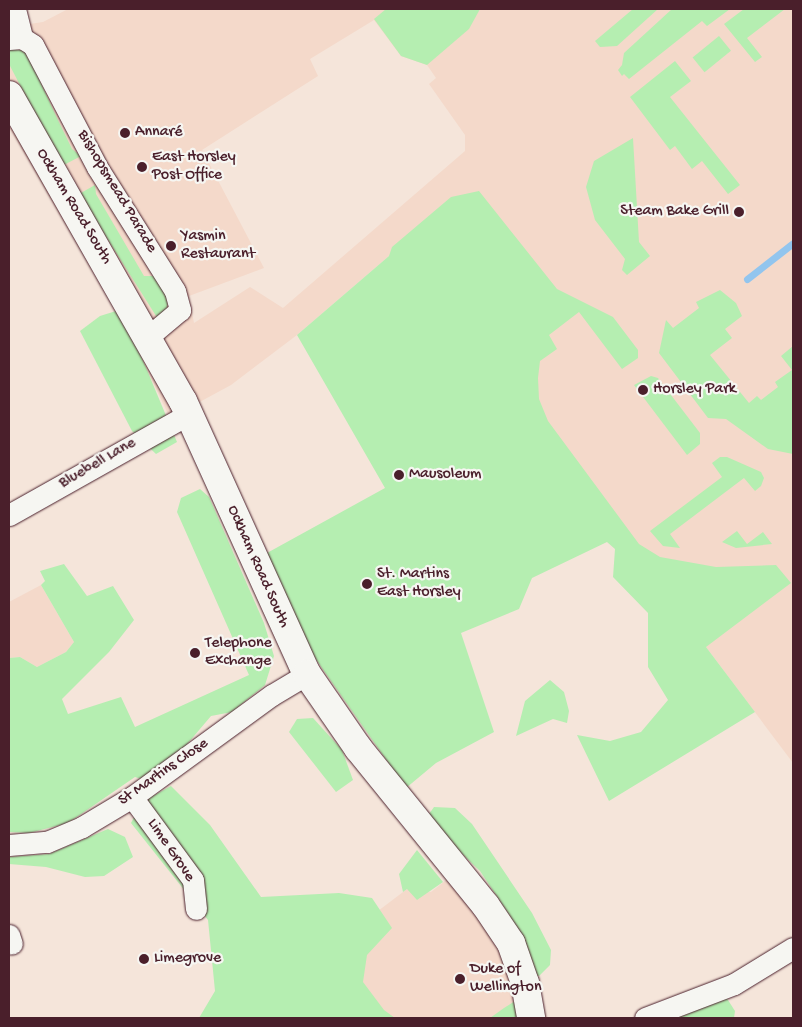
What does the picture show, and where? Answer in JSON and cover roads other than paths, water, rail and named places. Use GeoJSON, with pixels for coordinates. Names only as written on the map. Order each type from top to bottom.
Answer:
{"type":"FeatureCollection","features":[{"type":"Feature","properties":{"kind":"main road","name":"Ockham Road South"},"geometry":{"type":"LineString","coordinates":[[9,95],[59,188],[149,336],[189,414],[307,674],[358,748],[486,906],[511,943],[525,983],[532,1018]]}},
{"type":"Feature","properties":{"kind":"street"},"geometry":{"type":"LineString","coordinates":[[15,9],[15,38]]}},
{"type":"Feature","properties":{"kind":"street","name":"Bishopsmead Parade"},"geometry":{"type":"LineString","coordinates":[[15,38],[33,45],[97,167],[175,291],[180,310],[149,336]]}},
{"type":"Feature","properties":{"kind":"street","name":"Bluebell Lane"},"geometry":{"type":"LineString","coordinates":[[9,515],[189,414]]}},
{"type":"Feature","properties":{"kind":"street","name":"St Martins Close"},"geometry":{"type":"LineString","coordinates":[[9,845],[47,842],[82,827],[132,797],[272,695],[307,674]]}},
{"type":"Feature","properties":{"kind":"street","name":"Lime Grove"},"geometry":{"type":"LineString","coordinates":[[132,797],[193,880],[196,909]]}},
{"type":"Feature","properties":{"kind":"street"},"geometry":{"type":"LineString","coordinates":[[645,1018],[734,984],[793,948]]}},
{"type":"Feature","properties":{"kind":"waterway"},"geometry":{"type":"LineString","coordinates":[[747,279],[793,243]]}},
{"type":"Feature","properties":{"kind":"place","name":"Annaré"},"geometry":{"type":"Point","coordinates":[125,133]}},
{"type":"Feature","properties":{"kind":"place","name":"East Horsley Post Office"},"geometry":{"type":"Point","coordinates":[142,167]}},
{"type":"Feature","properties":{"kind":"place","name":"Steam Bake Grill"},"geometry":{"type":"Point","coordinates":[739,212]}},
{"type":"Feature","properties":{"kind":"place","name":"Yasmin Restaurant"},"geometry":{"type":"Point","coordinates":[171,246]}},
{"type":"Feature","properties":{"kind":"place","name":"Horsley Park"},"geometry":{"type":"Point","coordinates":[643,390]}},
{"type":"Feature","properties":{"kind":"place","name":"Mausoleum"},"geometry":{"type":"Point","coordinates":[399,475]}},
{"type":"Feature","properties":{"kind":"place","name":"St. Martins East Horsley"},"geometry":{"type":"Point","coordinates":[367,584]}},
{"type":"Feature","properties":{"kind":"place","name":"Telephone Exchange"},"geometry":{"type":"Point","coordinates":[195,653]}},
{"type":"Feature","properties":{"kind":"place","name":"Limegrove"},"geometry":{"type":"Point","coordinates":[144,959]}},
{"type":"Feature","properties":{"kind":"place","name":"Duke of Wellington"},"geometry":{"type":"Point","coordinates":[460,979]}}]}
